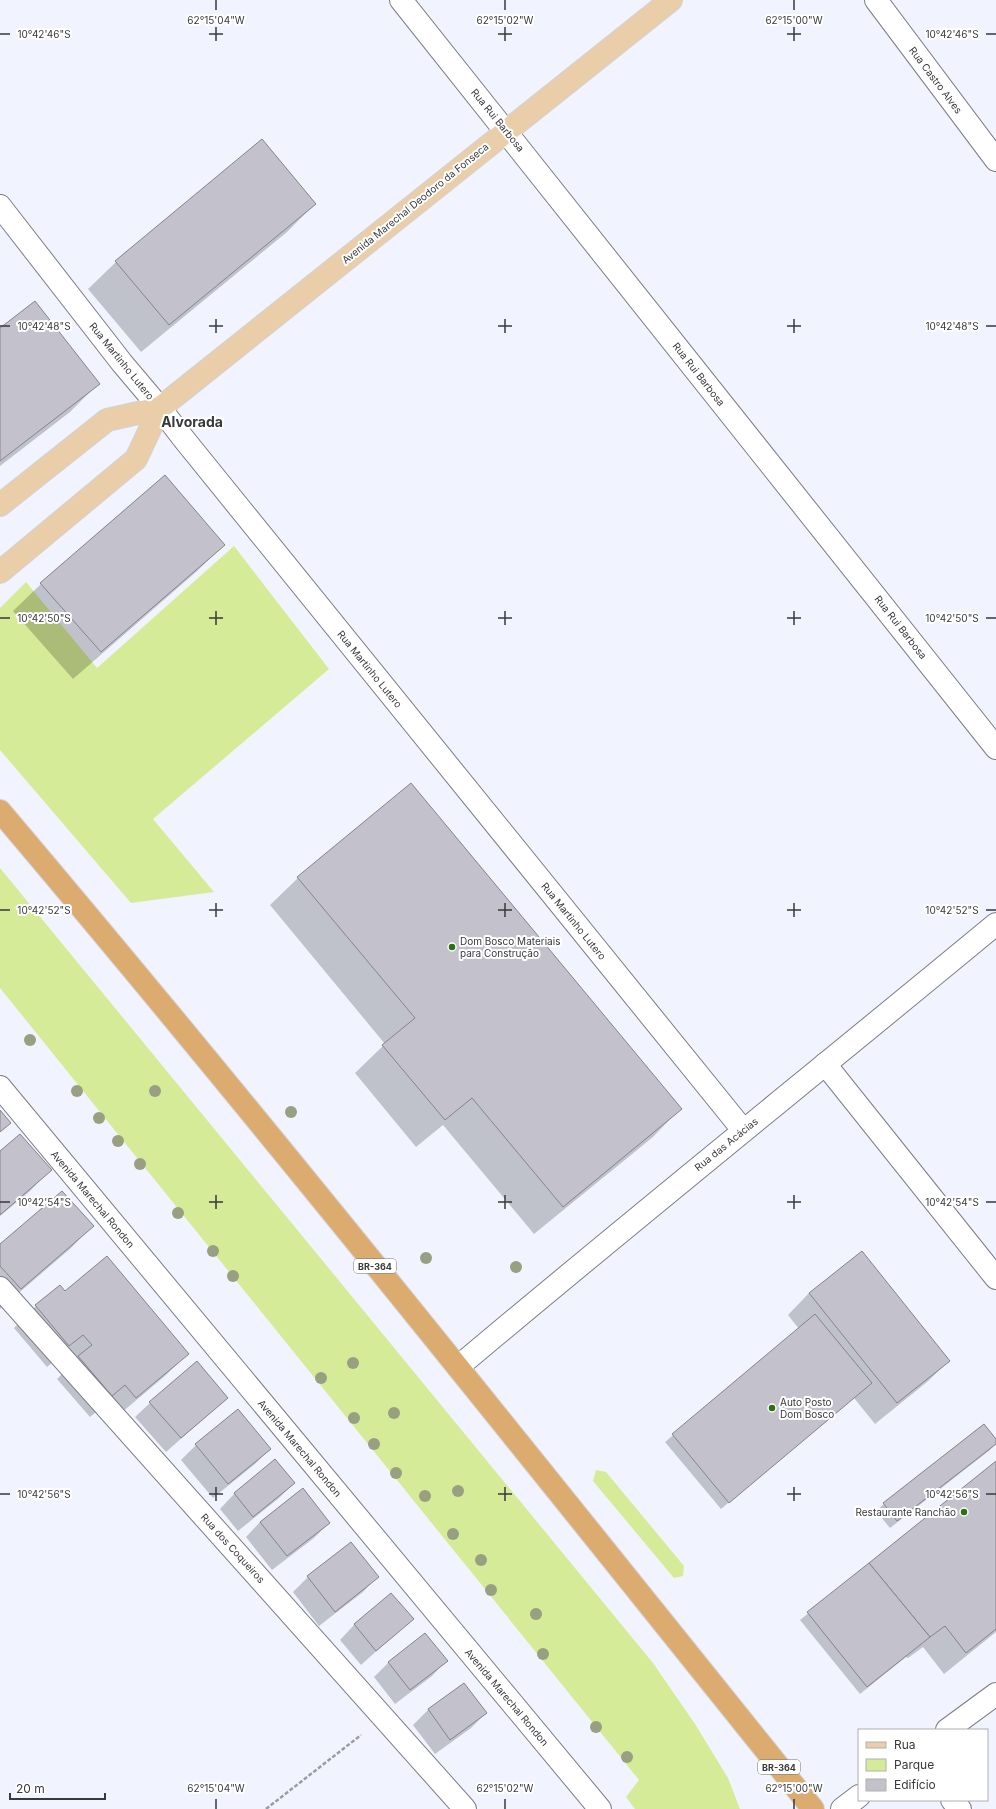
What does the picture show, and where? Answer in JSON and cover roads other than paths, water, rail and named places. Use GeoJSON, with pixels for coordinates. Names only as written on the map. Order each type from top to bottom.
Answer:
{"type":"FeatureCollection","features":[{"type":"Feature","properties":{"kind":"highway","name":"BR-364"},"geometry":{"type":"LineString","coordinates":[[0,811],[120,953],[458,1367],[813,1809]]}},
{"type":"Feature","properties":{"kind":"main road","name":"Avenida Marechal Deodoro da Fonseca"},"geometry":{"type":"LineString","coordinates":[[0,572],[136,459],[160,408],[506,130],[671,0]]}},
{"type":"Feature","properties":{"kind":"main road","name":"Avenida Marechal Deodoro da Fonseca"},"geometry":{"type":"LineString","coordinates":[[0,505],[107,420],[160,408]]}},
{"type":"Feature","properties":{"kind":"street","name":"Rua Rui Barbosa"},"geometry":{"type":"LineString","coordinates":[[401,0],[506,130],[996,748]]}},
{"type":"Feature","properties":{"kind":"street","name":"Rua Castro Alves"},"geometry":{"type":"LineString","coordinates":[[876,0],[996,160]]}},
{"type":"Feature","properties":{"kind":"street","name":"Rua Martinho Lutero"},"geometry":{"type":"LineString","coordinates":[[0,206],[122,363],[160,408],[193,451],[743,1130]]}},
{"type":"Feature","properties":{"kind":"street","name":"Rua das Acácias"},"geometry":{"type":"LineString","coordinates":[[458,1367],[743,1130],[996,924]]}},
{"type":"Feature","properties":{"kind":"street"},"geometry":{"type":"LineString","coordinates":[[825,1064],[996,1278]]}},
{"type":"Feature","properties":{"kind":"street","name":"Avenida Marechal Rondon"},"geometry":{"type":"LineString","coordinates":[[0,1087],[600,1809]]}},
{"type":"Feature","properties":{"kind":"street","name":"Rua dos Coqueiros"},"geometry":{"type":"LineString","coordinates":[[0,1288],[465,1809]]}},
{"type":"Feature","properties":{"kind":"street"},"geometry":{"type":"LineString","coordinates":[[948,1729],[996,1694]]}},
{"type":"Feature","properties":{"kind":"street"},"geometry":{"type":"LineString","coordinates":[[842,1809],[858,1797]]}},
{"type":"Feature","properties":{"kind":"street"},"geometry":{"type":"LineString","coordinates":[[953,1801],[960,1809]]}},
{"type":"Feature","properties":{"kind":"place","name":"Dom Bosco Materiais para Construção"},"geometry":{"type":"Point","coordinates":[452,947]}},
{"type":"Feature","properties":{"kind":"place","name":"Auto Posto Dom Bosco"},"geometry":{"type":"Point","coordinates":[772,1408]}},
{"type":"Feature","properties":{"kind":"place","name":"Restaurante Ranchão"},"geometry":{"type":"Point","coordinates":[964,1512]}},
{"type":"Feature","properties":{"kind":"district","name":"Alvorada"},"geometry":{"type":"Point","coordinates":[192,421]}}]}
